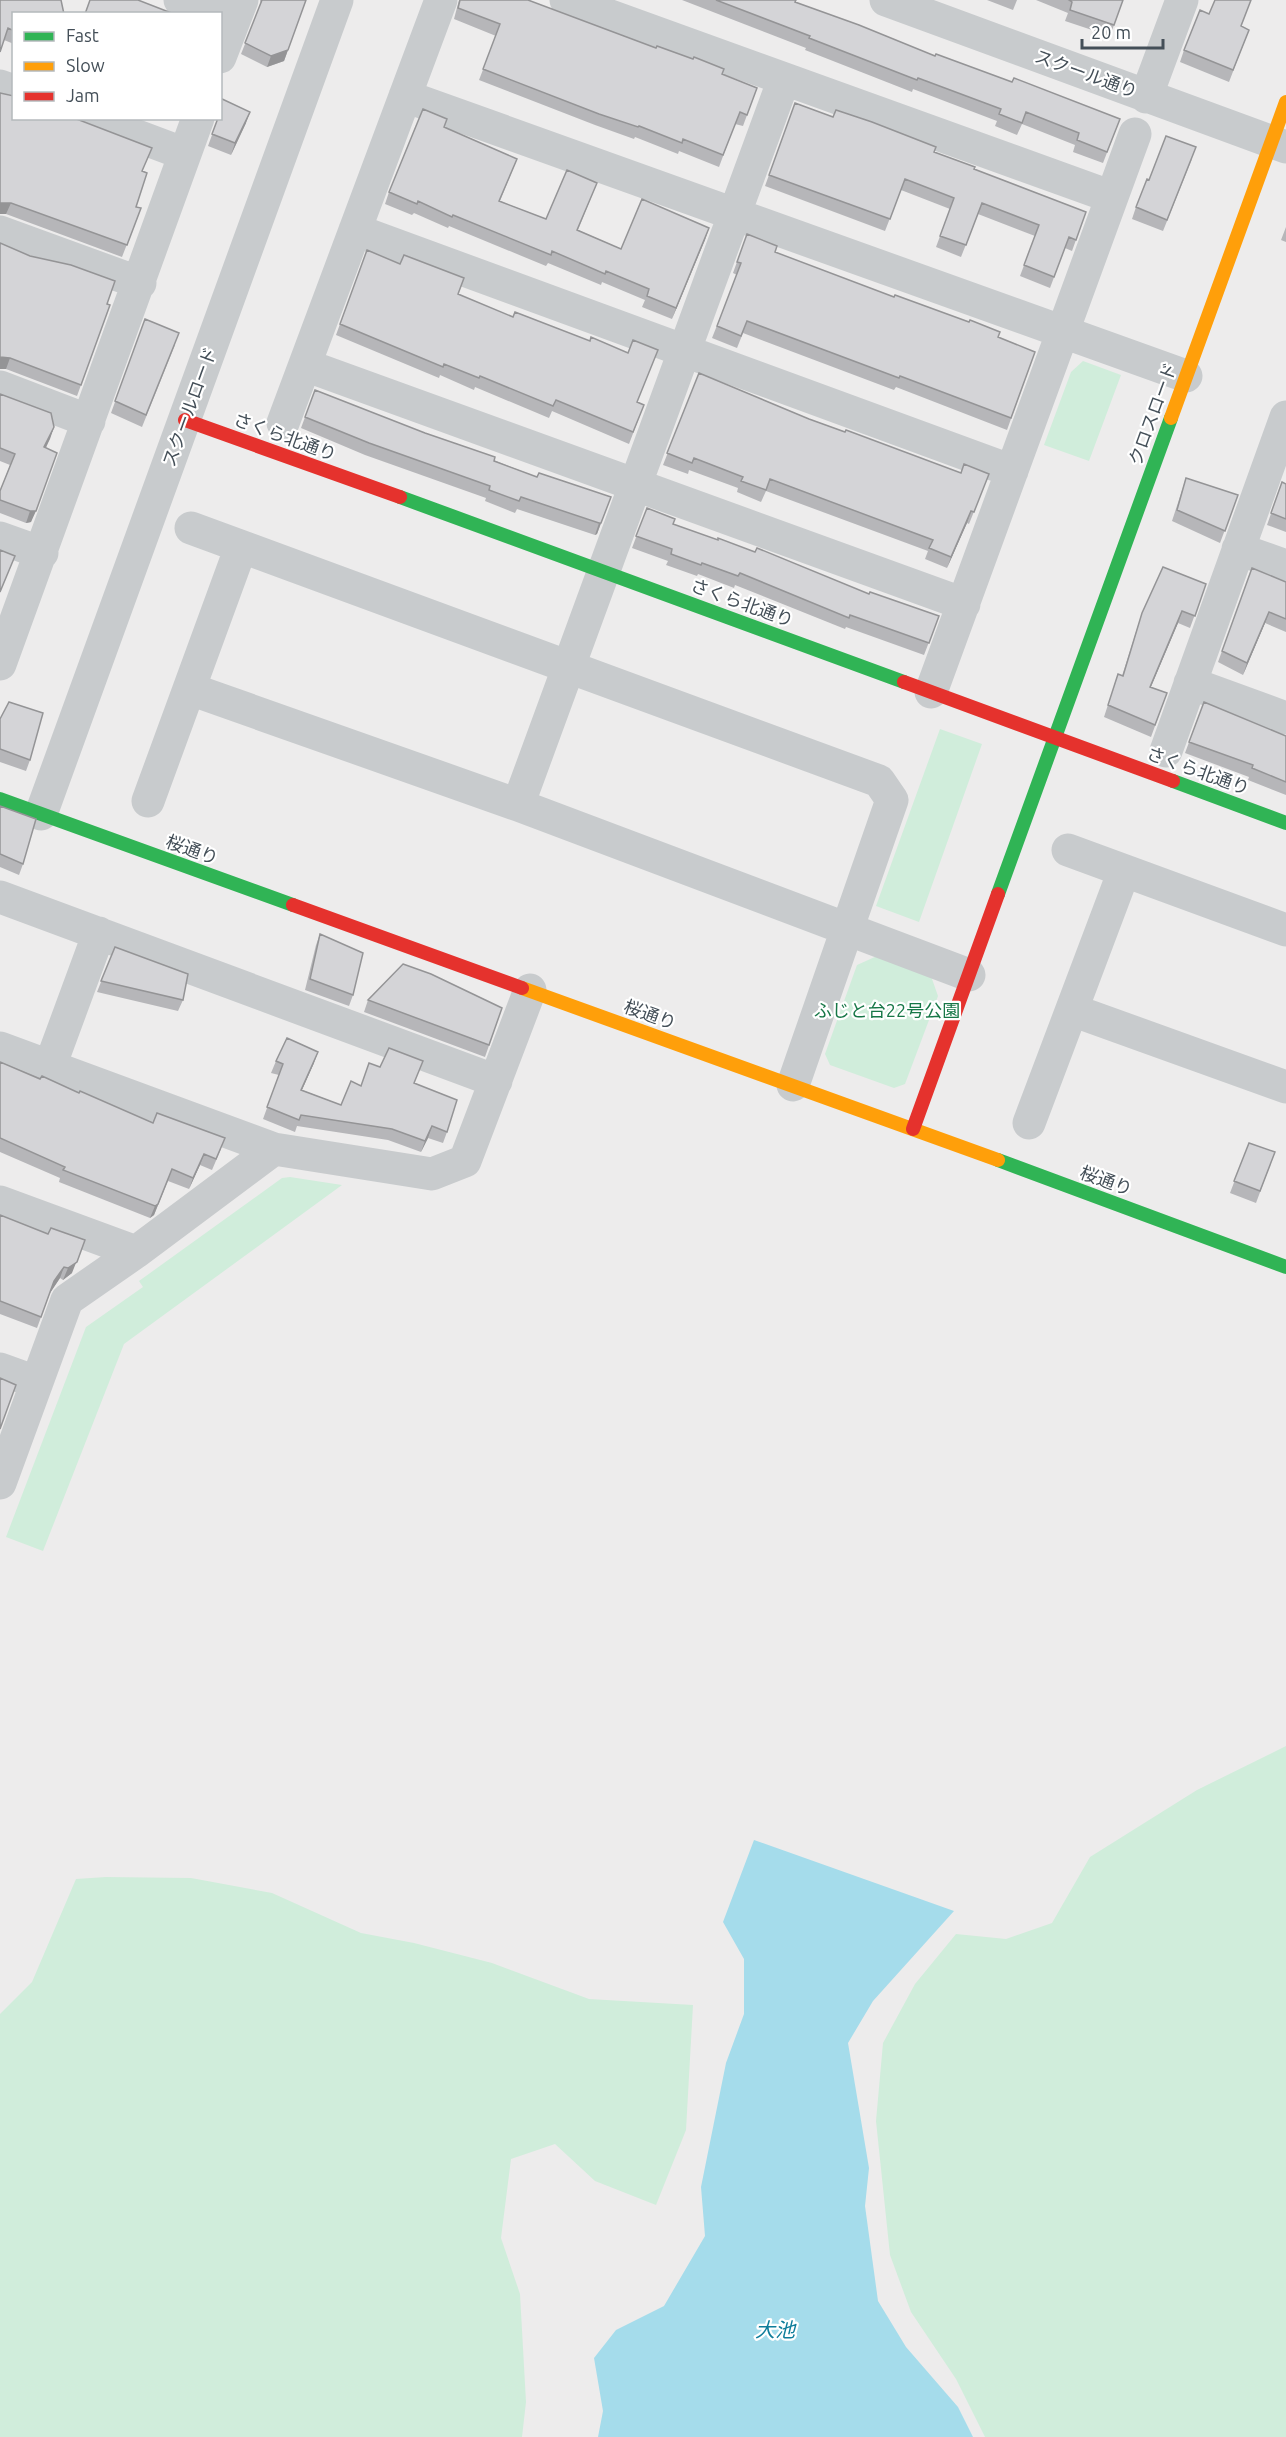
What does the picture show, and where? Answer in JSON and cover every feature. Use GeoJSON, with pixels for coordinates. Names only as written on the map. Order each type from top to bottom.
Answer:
{"type":"FeatureCollection","features":[{"type":"Feature","properties":{"kind":"street"},"geometry":{"type":"LineString","coordinates":[[180,0],[228,12],[222,46]]}},
{"type":"Feature","properties":{"kind":"street","name":"スクールロード"},"geometry":{"type":"LineString","coordinates":[[41,814],[337,0]]}},
{"type":"Feature","properties":{"kind":"street"},"geometry":{"type":"LineString","coordinates":[[283,423],[441,0]]}},
{"type":"Feature","properties":{"kind":"street"},"geometry":{"type":"LineString","coordinates":[[566,0],[1112,197]]}},
{"type":"Feature","properties":{"kind":"street","name":"スクール通り"},"geometry":{"type":"LineString","coordinates":[[886,0],[1279,144]]}},
{"type":"Feature","properties":{"kind":"street"},"geometry":{"type":"LineString","coordinates":[[1146,97],[1182,0]]}},
{"type":"Feature","properties":{"kind":"street"},"geometry":{"type":"LineString","coordinates":[[518,805],[784,79]]}},
{"type":"Feature","properties":{"kind":"street"},"geometry":{"type":"LineString","coordinates":[[405,96],[1186,376]]}},
{"type":"Feature","properties":{"kind":"street","name":"クロスロード"},"geometry":{"type":"LineString","coordinates":[[913,1129],[1186,376],[1279,144],[1286,102]]}},
{"type":"Feature","properties":{"kind":"street"},"geometry":{"type":"LineString","coordinates":[[94,120],[185,154]]}},
{"type":"Feature","properties":{"kind":"street"},"geometry":{"type":"LineString","coordinates":[[0,664],[197,120]]}},
{"type":"Feature","properties":{"kind":"street"},"geometry":{"type":"LineString","coordinates":[[932,692],[1135,134]]}},
{"type":"Feature","properties":{"kind":"street"},"geometry":{"type":"LineString","coordinates":[[355,230],[1012,471]]}},
{"type":"Feature","properties":{"kind":"street"},"geometry":{"type":"LineString","coordinates":[[0,232],[140,283]]}},
{"type":"Feature","properties":{"kind":"street"},"geometry":{"type":"LineString","coordinates":[[305,365],[964,604]]}},
{"type":"Feature","properties":{"kind":"street"},"geometry":{"type":"LineString","coordinates":[[0,387],[89,421]]}},
{"type":"Feature","properties":{"kind":"street"},"geometry":{"type":"LineString","coordinates":[[1166,751],[1286,417]]}},
{"type":"Feature","properties":{"kind":"street","name":"さくら北通り"},"geometry":{"type":"LineString","coordinates":[[185,420],[604,571],[1286,823]]}},
{"type":"Feature","properties":{"kind":"street"},"geometry":{"type":"LineString","coordinates":[[191,528],[879,781],[892,800],[793,1085]]}},
{"type":"Feature","properties":{"kind":"street"},"geometry":{"type":"LineString","coordinates":[[0,537],[42,553]]}},
{"type":"Feature","properties":{"kind":"street"},"geometry":{"type":"LineString","coordinates":[[148,801],[241,547]]}},
{"type":"Feature","properties":{"kind":"street"},"geometry":{"type":"LineString","coordinates":[[1238,549],[1286,566]]}},
{"type":"Feature","properties":{"kind":"street"},"geometry":{"type":"LineString","coordinates":[[1190,683],[1286,718]]}},
{"type":"Feature","properties":{"kind":"street"},"geometry":{"type":"LineString","coordinates":[[190,689],[518,805],[969,975]]}},
{"type":"Feature","properties":{"kind":"street","name":"桜通り"},"geometry":{"type":"LineString","coordinates":[[0,799],[793,1085],[1286,1267]]}},
{"type":"Feature","properties":{"kind":"street"},"geometry":{"type":"LineString","coordinates":[[1068,850],[1286,930]]}},
{"type":"Feature","properties":{"kind":"street"},"geometry":{"type":"LineString","coordinates":[[1029,1123],[1124,871]]}},
{"type":"Feature","properties":{"kind":"street"},"geometry":{"type":"LineString","coordinates":[[0,897],[496,1081]]}},
{"type":"Feature","properties":{"kind":"street"},"geometry":{"type":"LineString","coordinates":[[50,1066],[99,933]]}},
{"type":"Feature","properties":{"kind":"street"},"geometry":{"type":"LineString","coordinates":[[0,1048],[274,1149],[432,1174],[465,1161],[530,990]]}},
{"type":"Feature","properties":{"kind":"street"},"geometry":{"type":"LineString","coordinates":[[1072,1010],[1286,1087]]}},
{"type":"Feature","properties":{"kind":"street"},"geometry":{"type":"LineString","coordinates":[[0,1483],[67,1300],[136,1252],[274,1149]]}},
{"type":"Feature","properties":{"kind":"street"},"geometry":{"type":"LineString","coordinates":[[0,1202],[136,1252]]}},
{"type":"Feature","properties":{"kind":"street"},"geometry":{"type":"LineString","coordinates":[[0,1369],[36,1382]]}},
{"type":"Feature","properties":{"kind":"green space"},"geometry":{"type":"Polygon","coordinates":[[[1083,361],[1121,375],[1089,461],[1044,445],[1071,372],[1083,361]]]}},
{"type":"Feature","properties":{"kind":"green space"},"geometry":{"type":"Polygon","coordinates":[[[940,729],[982,744],[919,922],[876,906],[940,729]]]}},
{"type":"Feature","properties":{"kind":"green space","name":"ふじと台22号公園"},"geometry":{"type":"Polygon","coordinates":[[[877,956],[931,976],[938,996],[905,1084],[894,1088],[830,1065],[825,1054],[857,965],[877,956]]]}},
{"type":"Feature","properties":{"kind":"green space"},"geometry":{"type":"Polygon","coordinates":[[[290,1177],[342,1185],[124,1344],[43,1551],[6,1537],[86,1327],[143,1287],[139,1281],[282,1178],[290,1177]]]}},
{"type":"Feature","properties":{"kind":"green space"},"geometry":{"type":"Polygon","coordinates":[[[1286,1746],[1286,2437],[985,2437],[956,2379],[911,2312],[890,2255],[876,2121],[883,2043],[915,1984],[956,1934],[1006,1939],[1052,1923],[1090,1857],[1197,1790],[1286,1746]]]}},
{"type":"Feature","properties":{"kind":"green space"},"geometry":{"type":"Polygon","coordinates":[[[191,1878],[272,1893],[361,1933],[414,1943],[492,1963],[589,1999],[693,2005],[686,2130],[656,2205],[595,2181],[555,2144],[511,2159],[501,2238],[520,2294],[526,2402],[522,2437],[0,2437],[0,2014],[32,1982],[76,1879],[191,1878]]]}},
{"type":"Feature","properties":{"kind":"water","name":"大池"},"geometry":{"type":"Polygon","coordinates":[[[754,1840],[954,1911],[873,2001],[848,2043],[869,2168],[865,2206],[878,2301],[906,2347],[958,2407],[973,2437],[598,2437],[603,2411],[594,2358],[616,2330],[664,2306],[705,2236],[701,2187],[726,2063],[744,2014],[744,1959],[723,1922],[754,1840]]]}},
{"type":"Feature","properties":{"kind":"building"},"geometry":{"type":"Polygon","coordinates":[[[0,0],[61,0],[64,12],[12,12],[12,30],[8,28],[0,52],[0,0]]]}},
{"type":"Feature","properties":{"kind":"building"},"geometry":{"type":"Polygon","coordinates":[[[90,0],[138,0],[169,12],[86,12],[90,0]]]}},
{"type":"Feature","properties":{"kind":"building"},"geometry":{"type":"Polygon","coordinates":[[[262,0],[306,0],[288,50],[271,56],[245,43],[262,0]]]}},
{"type":"Feature","properties":{"kind":"building"},"geometry":{"type":"Polygon","coordinates":[[[460,0],[528,0],[656,48],[657,46],[693,59],[694,57],[724,69],[722,74],[757,88],[747,115],[740,112],[723,155],[683,139],[682,143],[483,69],[500,24],[458,8],[460,0]]]}},
{"type":"Feature","properties":{"kind":"building"},"geometry":{"type":"Polygon","coordinates":[[[716,0],[796,0],[795,2],[935,56],[936,54],[1012,82],[1014,78],[1120,119],[1107,152],[1077,140],[1079,133],[1026,112],[1022,123],[999,114],[1001,109],[918,78],[917,80],[716,0]]]}},
{"type":"Feature","properties":{"kind":"building"},"geometry":{"type":"Polygon","coordinates":[[[1069,0],[1123,0],[1114,25],[1070,10],[1072,2],[1069,0]]]}},
{"type":"Feature","properties":{"kind":"building"},"geometry":{"type":"Polygon","coordinates":[[[1215,0],[1251,0],[1241,26],[1249,30],[1233,70],[1184,50],[1200,10],[1209,14],[1215,0]]]}},
{"type":"Feature","properties":{"kind":"building"},"geometry":{"type":"Polygon","coordinates":[[[0,93],[12,96],[12,120],[79,120],[152,148],[142,171],[147,173],[136,207],[141,208],[127,245],[11,203],[0,203],[0,93]]]}},
{"type":"Feature","properties":{"kind":"building"},"geometry":{"type":"Polygon","coordinates":[[[222,99],[250,112],[235,143],[212,134],[217,120],[222,120],[222,99]]]}},
{"type":"Feature","properties":{"kind":"building"},"geometry":{"type":"Polygon","coordinates":[[[795,103],[833,117],[836,110],[872,122],[936,147],[934,152],[975,167],[974,169],[1086,212],[1076,240],[1069,237],[1054,277],[1024,265],[1039,225],[982,203],[966,245],[940,236],[954,198],[905,179],[890,219],[769,175],[795,103]]]}},
{"type":"Feature","properties":{"kind":"building"},"geometry":{"type":"Polygon","coordinates":[[[423,109],[447,119],[444,127],[517,159],[499,201],[546,219],[567,170],[597,183],[577,230],[621,249],[642,199],[709,228],[676,308],[647,296],[649,289],[606,271],[605,274],[552,251],[551,255],[453,215],[452,217],[418,201],[417,204],[389,192],[423,109]]]}},
{"type":"Feature","properties":{"kind":"building"},"geometry":{"type":"Polygon","coordinates":[[[1166,136],[1196,147],[1167,220],[1136,207],[1166,136]]]}},
{"type":"Feature","properties":{"kind":"building"},"geometry":{"type":"Polygon","coordinates":[[[747,234],[777,246],[775,252],[894,297],[895,295],[969,322],[970,320],[1000,332],[998,337],[1035,352],[1011,418],[747,321],[741,336],[717,326],[741,263],[737,262],[747,234]]]}},
{"type":"Feature","properties":{"kind":"building"},"geometry":{"type":"Polygon","coordinates":[[[0,243],[30,256],[71,265],[115,281],[107,304],[110,305],[81,385],[10,358],[0,357],[0,243]]]}},
{"type":"Feature","properties":{"kind":"building"},"geometry":{"type":"Polygon","coordinates":[[[367,250],[400,264],[404,255],[464,278],[458,294],[513,317],[515,312],[590,341],[591,337],[628,353],[633,340],[658,350],[637,402],[644,405],[633,432],[556,400],[553,406],[480,376],[479,378],[444,364],[443,367],[340,324],[367,250]]]}},
{"type":"Feature","properties":{"kind":"building"},"geometry":{"type":"Polygon","coordinates":[[[145,319],[179,333],[146,415],[115,401],[145,319]]]}},
{"type":"Feature","properties":{"kind":"building"},"geometry":{"type":"Polygon","coordinates":[[[699,373],[809,419],[845,432],[846,430],[961,473],[964,464],[989,474],[974,512],[971,511],[951,557],[929,548],[933,540],[770,479],[766,490],[741,481],[743,477],[694,458],[692,463],[667,453],[699,373]]]}},
{"type":"Feature","properties":{"kind":"building"},"geometry":{"type":"Polygon","coordinates":[[[315,390],[425,433],[495,457],[494,461],[537,477],[539,473],[611,497],[601,523],[521,497],[519,501],[489,490],[490,486],[369,443],[305,417],[315,390]]]}},
{"type":"Feature","properties":{"kind":"building"},"geometry":{"type":"Polygon","coordinates":[[[0,394],[51,413],[54,427],[44,447],[57,453],[36,511],[0,500],[0,491],[15,454],[0,448],[0,394]]]}},
{"type":"Feature","properties":{"kind":"building"},"geometry":{"type":"Polygon","coordinates":[[[1186,478],[1238,495],[1225,531],[1177,510],[1186,478]]]}},
{"type":"Feature","properties":{"kind":"building"},"geometry":{"type":"Polygon","coordinates":[[[1282,482],[1286,484],[1286,519],[1271,513],[1282,482]]]}},
{"type":"Feature","properties":{"kind":"building"},"geometry":{"type":"Polygon","coordinates":[[[647,508],[675,519],[673,524],[755,552],[757,548],[869,594],[870,592],[939,616],[929,643],[850,615],[849,618],[740,573],[738,576],[671,554],[672,549],[636,536],[647,508]]]}},
{"type":"Feature","properties":{"kind":"building"},"geometry":{"type":"Polygon","coordinates":[[[0,550],[15,556],[0,592],[0,550]]]}},
{"type":"Feature","properties":{"kind":"building"},"geometry":{"type":"Polygon","coordinates":[[[1163,567],[1206,584],[1195,616],[1182,611],[1150,687],[1167,693],[1155,725],[1108,705],[1118,674],[1123,676],[1142,613],[1163,567]]]}},
{"type":"Feature","properties":{"kind":"building"},"geometry":{"type":"Polygon","coordinates":[[[1252,568],[1286,582],[1286,619],[1269,612],[1247,663],[1222,651],[1252,568]]]}},
{"type":"Feature","properties":{"kind":"building"},"geometry":{"type":"Polygon","coordinates":[[[9,702],[43,713],[30,760],[0,749],[0,719],[9,702]]]}},
{"type":"Feature","properties":{"kind":"building"},"geometry":{"type":"Polygon","coordinates":[[[1204,702],[1286,736],[1286,782],[1252,768],[1253,765],[1189,742],[1204,702]]]}},
{"type":"Feature","properties":{"kind":"building"},"geometry":{"type":"Polygon","coordinates":[[[0,806],[36,819],[23,864],[0,854],[0,806]]]}},
{"type":"Feature","properties":{"kind":"building"},"geometry":{"type":"Polygon","coordinates":[[[320,934],[363,953],[353,995],[310,979],[320,934]]]}},
{"type":"Feature","properties":{"kind":"building"},"geometry":{"type":"Polygon","coordinates":[[[115,947],[188,974],[183,1000],[101,981],[115,947]]]}},
{"type":"Feature","properties":{"kind":"building"},"geometry":{"type":"Polygon","coordinates":[[[403,964],[431,974],[502,1008],[489,1045],[368,1000],[403,964]]]}},
{"type":"Feature","properties":{"kind":"building"},"geometry":{"type":"Polygon","coordinates":[[[287,1038],[318,1052],[301,1090],[341,1105],[351,1081],[361,1086],[369,1063],[380,1067],[389,1048],[423,1061],[414,1083],[457,1100],[447,1132],[432,1126],[425,1141],[392,1129],[301,1115],[299,1120],[267,1107],[283,1064],[276,1061],[287,1038]]]}},
{"type":"Feature","properties":{"kind":"building"},"geometry":{"type":"Polygon","coordinates":[[[0,1062],[40,1079],[42,1076],[79,1093],[80,1091],[153,1123],[157,1113],[225,1138],[216,1159],[204,1154],[193,1178],[172,1169],[158,1204],[155,1206],[63,1170],[65,1167],[0,1138],[0,1062]]]}},
{"type":"Feature","properties":{"kind":"building"},"geometry":{"type":"Polygon","coordinates":[[[1249,1143],[1275,1152],[1260,1191],[1234,1181],[1249,1143]]]}},
{"type":"Feature","properties":{"kind":"building"},"geometry":{"type":"Polygon","coordinates":[[[0,1215],[48,1234],[51,1228],[85,1240],[77,1262],[68,1268],[64,1267],[54,1281],[41,1317],[0,1301],[0,1215]]]}},
{"type":"Feature","properties":{"kind":"building"},"geometry":{"type":"Polygon","coordinates":[[[0,1378],[16,1385],[0,1429],[0,1378]]]}},
{"type":"Feature","properties":{"kind":"traffic: fast"},"geometry":{"type":"LineString","coordinates":[[998,894],[1171,418]]}},
{"type":"Feature","properties":{"kind":"traffic: fast"},"geometry":{"type":"LineString","coordinates":[[400,497],[904,682]]}},
{"type":"Feature","properties":{"kind":"traffic: fast"},"geometry":{"type":"LineString","coordinates":[[1173,781],[1286,823]]}},
{"type":"Feature","properties":{"kind":"traffic: fast"},"geometry":{"type":"LineString","coordinates":[[0,799],[293,905]]}},
{"type":"Feature","properties":{"kind":"traffic: fast"},"geometry":{"type":"LineString","coordinates":[[998,1160],[1286,1267]]}},
{"type":"Feature","properties":{"kind":"traffic: slow"},"geometry":{"type":"LineString","coordinates":[[1171,418],[1286,102]]}},
{"type":"Feature","properties":{"kind":"traffic: slow"},"geometry":{"type":"LineString","coordinates":[[522,988],[998,1160]]}},
{"type":"Feature","properties":{"kind":"traffic: jam"},"geometry":{"type":"LineString","coordinates":[[185,420],[400,497]]}},
{"type":"Feature","properties":{"kind":"traffic: jam"},"geometry":{"type":"LineString","coordinates":[[904,682],[1173,781]]}},
{"type":"Feature","properties":{"kind":"traffic: jam"},"geometry":{"type":"LineString","coordinates":[[913,1129],[998,894]]}},
{"type":"Feature","properties":{"kind":"traffic: jam"},"geometry":{"type":"LineString","coordinates":[[293,905],[522,988]]}}]}
